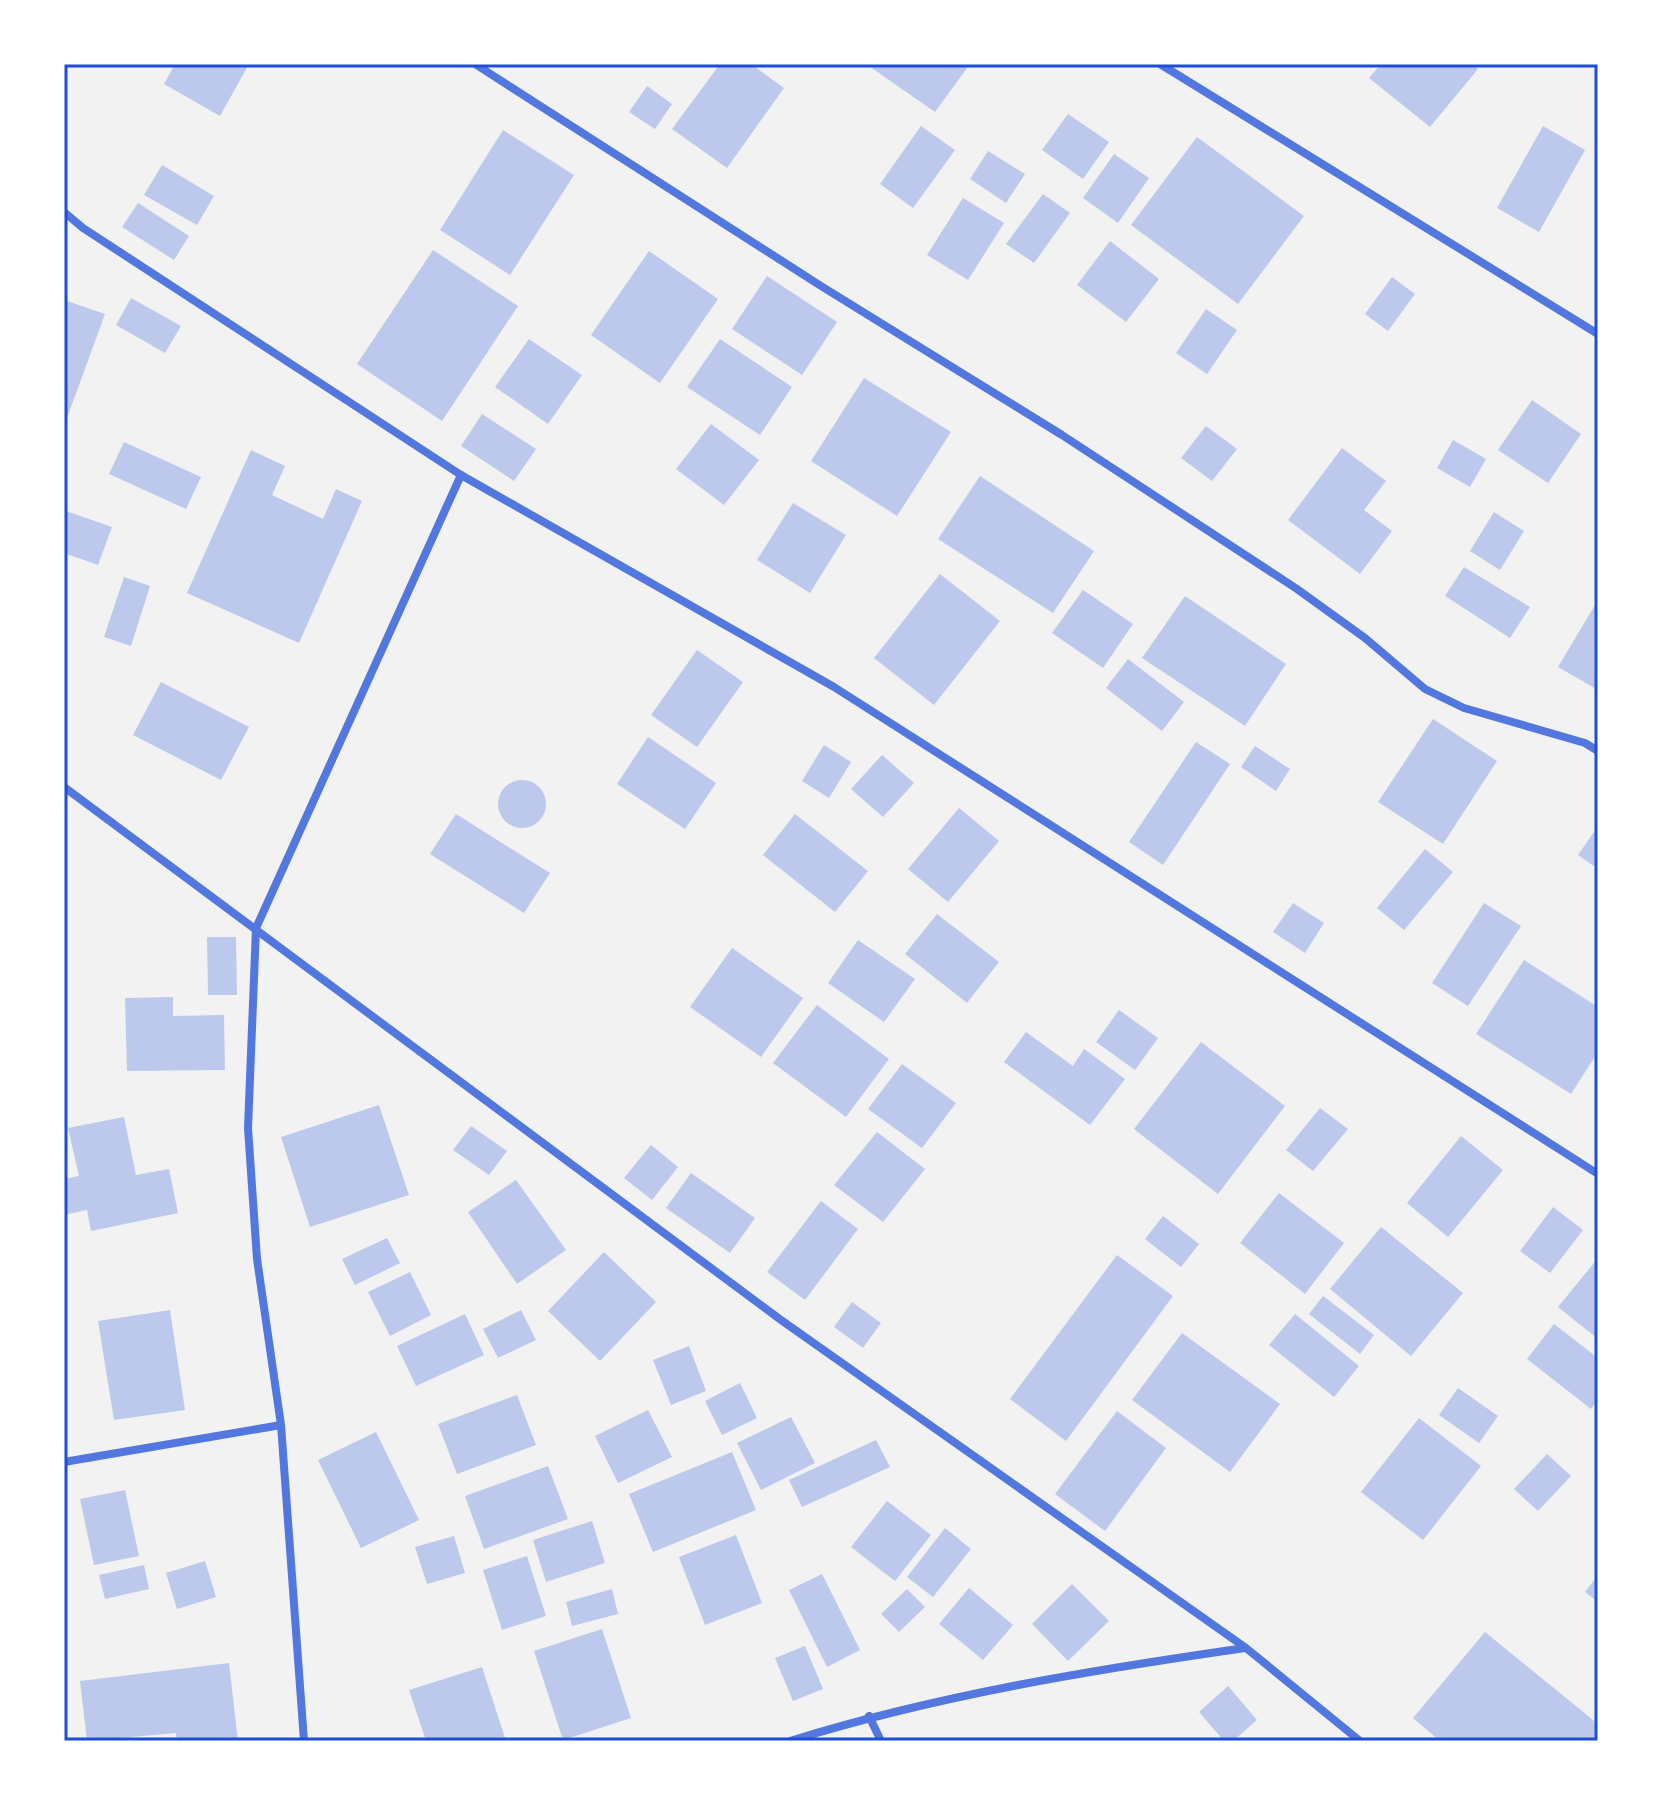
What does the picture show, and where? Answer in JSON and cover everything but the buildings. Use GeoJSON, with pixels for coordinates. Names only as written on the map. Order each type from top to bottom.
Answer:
{"type":"FeatureCollection","features":[{"type":"Feature","properties":{"kind":"street"},"geometry":{"type":"LineString","coordinates":[[475,64],[1062,435],[1297,589],[1365,638],[1425,689],[1464,708],[1585,743],[1598,751]]}},
{"type":"Feature","properties":{"kind":"street"},"geometry":{"type":"LineString","coordinates":[[1160,64],[1598,334]]}},
{"type":"Feature","properties":{"kind":"street"},"geometry":{"type":"LineString","coordinates":[[64,212],[83,228],[461,475],[834,687],[1598,1174]]}},
{"type":"Feature","properties":{"kind":"street"},"geometry":{"type":"LineString","coordinates":[[304,1741],[281,1425],[257,1259],[248,1128],[256,928],[461,475]]}},
{"type":"Feature","properties":{"kind":"street"},"geometry":{"type":"LineString","coordinates":[[64,787],[781,1320],[1246,1648],[1360,1741]]}},
{"type":"Feature","properties":{"kind":"street"},"geometry":{"type":"LineString","coordinates":[[64,1462],[281,1425]]}},
{"type":"Feature","properties":{"kind":"street"},"geometry":{"type":"LineString","coordinates":[[790,1741],[869,1716],[1128,1665],[1246,1648]]}},
{"type":"Feature","properties":{"kind":"street"},"geometry":{"type":"LineString","coordinates":[[869,1716],[881,1741]]}}]}
